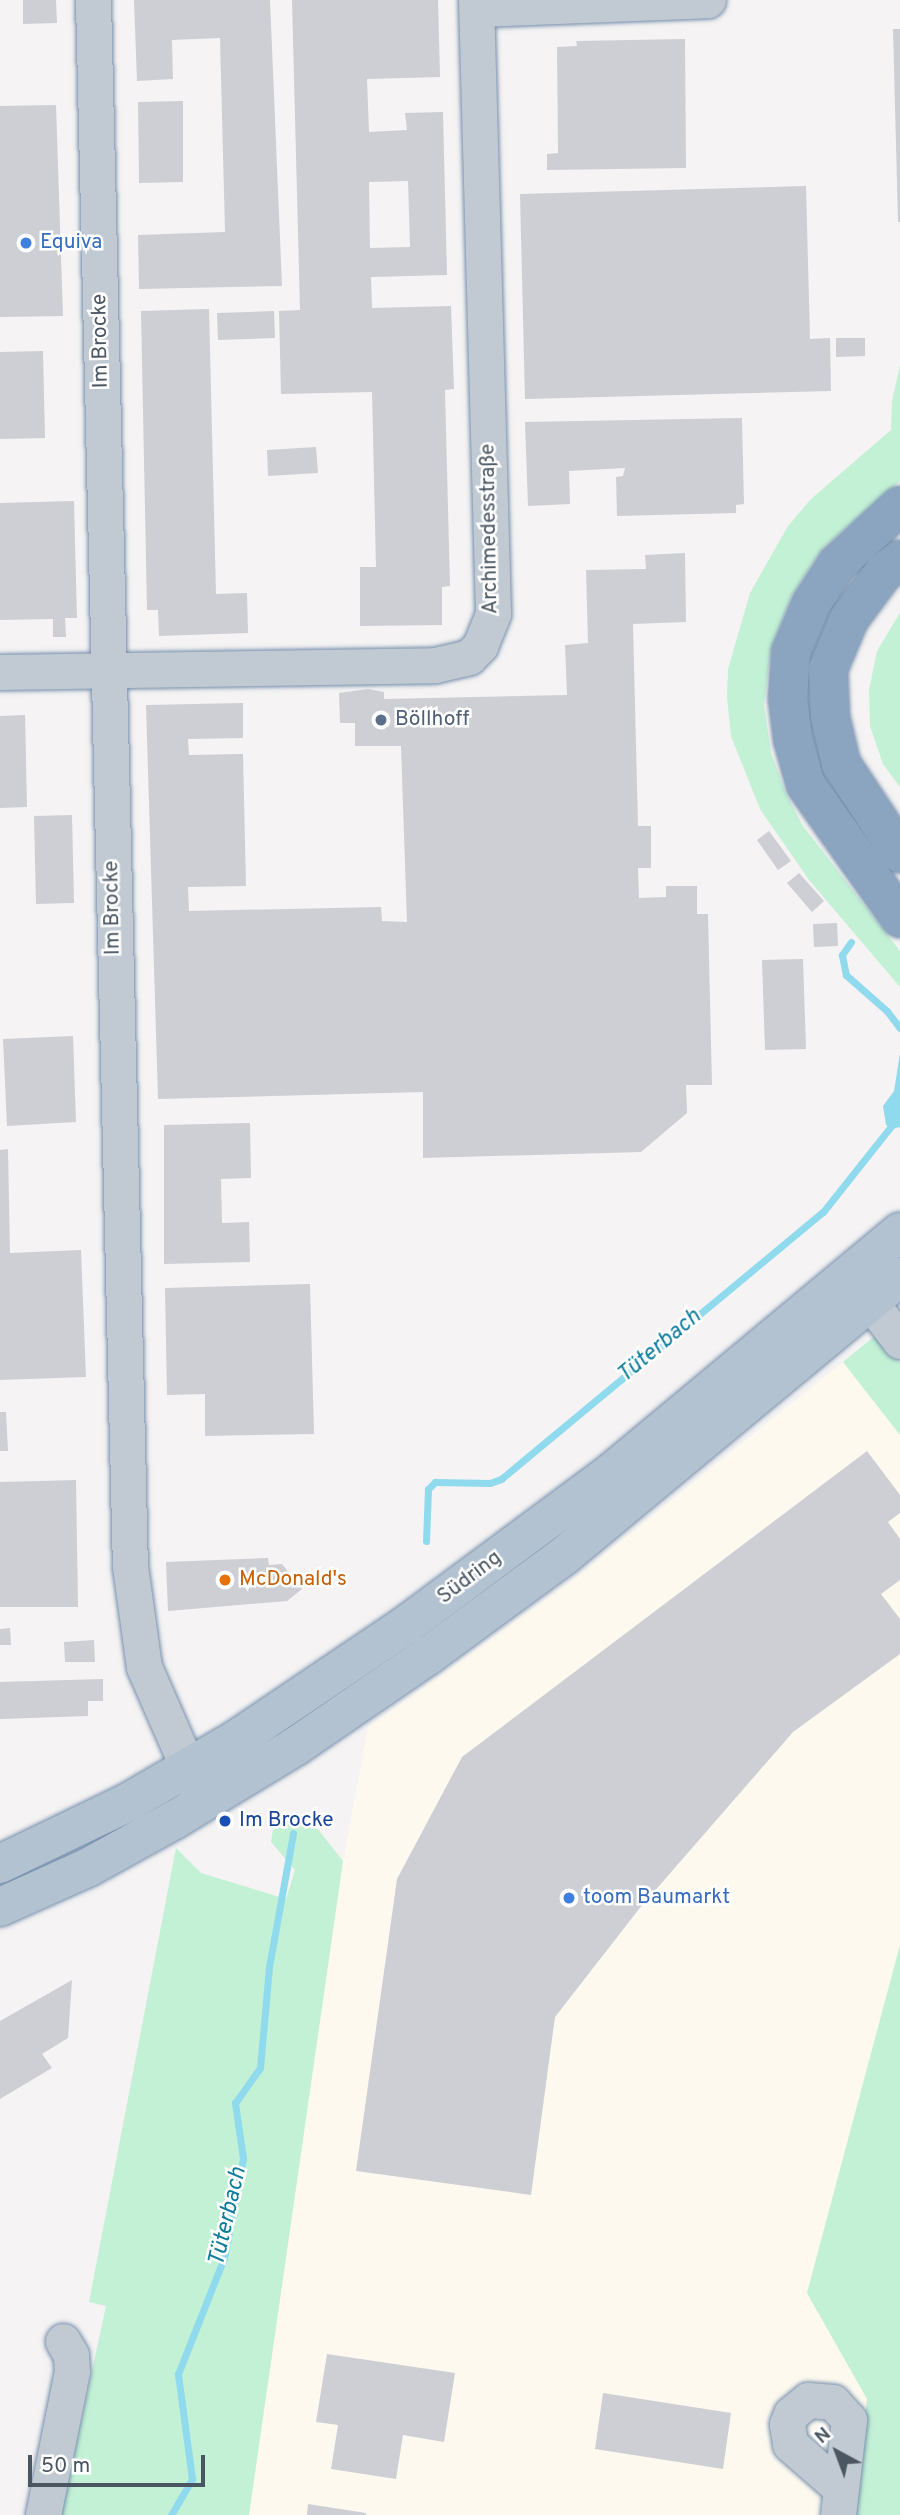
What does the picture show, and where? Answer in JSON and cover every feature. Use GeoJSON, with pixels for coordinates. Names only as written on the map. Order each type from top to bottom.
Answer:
{"type":"FeatureCollection","features":[{"type":"Feature","properties":{"kind":"highway"},"geometry":{"type":"LineString","coordinates":[[900,506],[837,564],[811,604],[791,652],[788,698],[793,739],[806,785],[900,918]]}},
{"type":"Feature","properties":{"kind":"highway"},"geometry":{"type":"LineString","coordinates":[[900,560],[884,572],[849,619],[828,669],[830,717],[841,764],[870,815],[900,853]]}},
{"type":"Feature","properties":{"kind":"main road","name":"Südring"},"geometry":{"type":"LineString","coordinates":[[0,1864],[187,1769],[406,1625],[612,1472],[900,1232]]}},
{"type":"Feature","properties":{"kind":"main road","name":"Südring"},"geometry":{"type":"LineString","coordinates":[[0,1908],[89,1867],[204,1802],[337,1718],[564,1556],[900,1278]]}},
{"type":"Feature","properties":{"kind":"street","name":"Im Brocke"},"geometry":{"type":"LineString","coordinates":[[93,0],[107,670],[131,1578],[145,1667],[187,1769],[204,1802]]}},
{"type":"Feature","properties":{"kind":"street"},"geometry":{"type":"LineString","coordinates":[[476,4],[708,0]]}},
{"type":"Feature","properties":{"kind":"street","name":"Archimedesstraße"},"geometry":{"type":"LineString","coordinates":[[0,672],[435,665],[469,657],[487,635],[494,613],[476,4]]}},
{"type":"Feature","properties":{"kind":"street"},"geometry":{"type":"LineString","coordinates":[[871,1303],[900,1341]]}},
{"type":"Feature","properties":{"kind":"street"},"geometry":{"type":"LineString","coordinates":[[43,2515],[72,2371],[71,2356],[63,2341]]}},
{"type":"Feature","properties":{"kind":"shaded area"},"geometry":{"type":"Polygon","coordinates":[[[843,1362],[900,1435],[900,1945],[807,2293],[867,2399],[853,2515],[249,2515],[343,1861],[368,1727],[571,1581],[843,1362]]]}},
{"type":"Feature","properties":{"kind":"green space"},"geometry":{"type":"Polygon","coordinates":[[[900,365],[900,481],[823,548],[792,595],[771,648],[764,705],[771,753],[787,796],[803,826],[900,951],[900,987],[809,880],[760,809],[731,736],[727,697],[728,669],[750,593],[788,526],[811,499],[891,430],[892,401],[900,365]]]}},
{"type":"Feature","properties":{"kind":"green space"},"geometry":{"type":"Polygon","coordinates":[[[900,613],[900,787],[883,764],[870,726],[869,690],[877,651],[900,613]]]}},
{"type":"Feature","properties":{"kind":"green space"},"geometry":{"type":"Polygon","coordinates":[[[877,1334],[900,1363],[900,1435],[843,1362],[877,1334]]]}},
{"type":"Feature","properties":{"kind":"green space"},"geometry":{"type":"Polygon","coordinates":[[[274,1823],[313,1823],[343,1861],[249,2515],[61,2515],[106,2306],[89,2302],[176,1848],[201,1873],[286,1899],[295,1870],[271,1842],[274,1823]]]}},
{"type":"Feature","properties":{"kind":"green space"},"geometry":{"type":"Polygon","coordinates":[[[900,1945],[900,2515],[853,2515],[867,2399],[807,2293],[900,1945]]]}},
{"type":"Feature","properties":{"kind":"water"},"geometry":{"type":"Polygon","coordinates":[[[900,1054],[900,1127],[892,1129],[886,1125],[883,1106],[894,1091],[900,1054]]]}},
{"type":"Feature","properties":{"kind":"building"},"geometry":{"type":"Polygon","coordinates":[[[23,0],[56,0],[57,23],[23,24],[23,0]]]}},
{"type":"Feature","properties":{"kind":"building"},"geometry":{"type":"Polygon","coordinates":[[[134,0],[270,0],[282,286],[139,289],[138,235],[225,232],[220,38],[172,40],[173,79],[137,81],[134,0]]]}},
{"type":"Feature","properties":{"kind":"building"},"geometry":{"type":"Polygon","coordinates":[[[292,0],[438,0],[440,77],[367,79],[369,132],[407,130],[405,113],[443,112],[447,275],[371,277],[372,308],[451,306],[454,389],[445,390],[450,586],[442,587],[442,625],[360,626],[360,567],[376,567],[372,392],[281,394],[279,311],[300,310],[292,0]],[[408,181],[369,182],[370,248],[410,247],[408,181]]]}},
{"type":"Feature","properties":{"kind":"building"},"geometry":{"type":"Polygon","coordinates":[[[893,29],[900,29],[900,222],[898,222],[893,29]]]}},
{"type":"Feature","properties":{"kind":"building"},"geometry":{"type":"Polygon","coordinates":[[[685,39],[686,168],[547,170],[547,154],[558,153],[557,47],[577,46],[576,41],[685,39]]]}},
{"type":"Feature","properties":{"kind":"building"},"geometry":{"type":"Polygon","coordinates":[[[183,101],[183,182],[139,183],[138,102],[183,101]]]}},
{"type":"Feature","properties":{"kind":"building"},"geometry":{"type":"Polygon","coordinates":[[[56,105],[63,316],[0,317],[0,106],[56,105]]]}},
{"type":"Feature","properties":{"kind":"building"},"geometry":{"type":"Polygon","coordinates":[[[806,186],[810,339],[830,338],[831,391],[525,399],[520,194],[806,186]]]}},
{"type":"Feature","properties":{"kind":"building"},"geometry":{"type":"Polygon","coordinates":[[[209,309],[216,594],[247,593],[248,633],[159,636],[158,610],[147,610],[141,311],[209,309]]]}},
{"type":"Feature","properties":{"kind":"building"},"geometry":{"type":"Polygon","coordinates":[[[274,311],[275,338],[218,340],[217,313],[274,311]]]}},
{"type":"Feature","properties":{"kind":"building"},"geometry":{"type":"Polygon","coordinates":[[[836,338],[865,338],[865,356],[836,357],[836,338]]]}},
{"type":"Feature","properties":{"kind":"building"},"geometry":{"type":"Polygon","coordinates":[[[43,351],[45,438],[0,439],[0,352],[43,351]]]}},
{"type":"Feature","properties":{"kind":"building"},"geometry":{"type":"Polygon","coordinates":[[[742,418],[744,504],[736,505],[736,513],[617,516],[616,477],[623,476],[625,468],[569,471],[570,504],[528,506],[525,422],[742,418]]]}},
{"type":"Feature","properties":{"kind":"building"},"geometry":{"type":"Polygon","coordinates":[[[316,447],[318,473],[268,476],[267,450],[316,447]]]}},
{"type":"Feature","properties":{"kind":"building"},"geometry":{"type":"Polygon","coordinates":[[[74,501],[77,618],[65,618],[66,637],[53,637],[53,619],[0,620],[0,503],[74,501]]]}},
{"type":"Feature","properties":{"kind":"building"},"geometry":{"type":"Polygon","coordinates":[[[685,553],[686,622],[633,624],[638,826],[651,826],[651,868],[638,868],[639,898],[666,897],[666,886],[697,886],[697,914],[708,914],[712,1085],[686,1085],[687,1113],[641,1152],[423,1158],[423,1092],[158,1099],[146,705],[243,703],[243,738],[188,739],[189,755],[243,754],[246,886],[188,887],[189,911],[381,907],[382,921],[407,922],[401,746],[355,746],[355,723],[340,723],[339,693],[368,689],[384,692],[384,699],[567,695],[565,645],[588,643],[586,570],[646,569],[645,555],[685,553]]]}},
{"type":"Feature","properties":{"kind":"building"},"geometry":{"type":"Polygon","coordinates":[[[25,715],[27,807],[0,808],[0,716],[25,715]]]}},
{"type":"Feature","properties":{"kind":"building"},"geometry":{"type":"Polygon","coordinates":[[[72,815],[74,903],[36,904],[34,816],[72,815]]]}},
{"type":"Feature","properties":{"kind":"building"},"geometry":{"type":"Polygon","coordinates":[[[769,831],[791,861],[778,870],[757,840],[769,831]]]}},
{"type":"Feature","properties":{"kind":"building"},"geometry":{"type":"Polygon","coordinates":[[[799,873],[824,901],[812,912],[787,883],[799,873]]]}},
{"type":"Feature","properties":{"kind":"building"},"geometry":{"type":"Polygon","coordinates":[[[837,923],[838,946],[814,947],[813,924],[837,923]]]}},
{"type":"Feature","properties":{"kind":"building"},"geometry":{"type":"Polygon","coordinates":[[[803,959],[806,1049],[765,1050],[762,960],[803,959]]]}},
{"type":"Feature","properties":{"kind":"building"},"geometry":{"type":"Polygon","coordinates":[[[73,1036],[76,1122],[7,1126],[3,1039],[73,1036]]]}},
{"type":"Feature","properties":{"kind":"building"},"geometry":{"type":"Polygon","coordinates":[[[250,1123],[251,1178],[221,1179],[222,1223],[249,1222],[250,1262],[164,1264],[164,1125],[250,1123]]]}},
{"type":"Feature","properties":{"kind":"building"},"geometry":{"type":"Polygon","coordinates":[[[8,1149],[10,1253],[81,1250],[86,1377],[0,1380],[0,1150],[8,1149]]]}},
{"type":"Feature","properties":{"kind":"building"},"geometry":{"type":"Polygon","coordinates":[[[310,1284],[314,1434],[205,1436],[205,1394],[167,1395],[165,1288],[310,1284]]]}},
{"type":"Feature","properties":{"kind":"building"},"geometry":{"type":"Polygon","coordinates":[[[0,1412],[6,1412],[8,1451],[0,1451],[0,1412]]]}},
{"type":"Feature","properties":{"kind":"building"},"geometry":{"type":"Polygon","coordinates":[[[867,1451],[900,1495],[900,1513],[888,1522],[900,1539],[900,1580],[881,1594],[900,1619],[900,1654],[793,1732],[639,1909],[555,2017],[531,2195],[356,2171],[397,1879],[462,1757],[867,1451]]]}},
{"type":"Feature","properties":{"kind":"building"},"geometry":{"type":"Polygon","coordinates":[[[76,1480],[78,1607],[0,1607],[0,1482],[76,1480]]]}},
{"type":"Feature","properties":{"kind":"building"},"geometry":{"type":"Polygon","coordinates":[[[268,1558],[269,1565],[282,1564],[302,1589],[287,1601],[168,1611],[166,1562],[268,1558]]]}},
{"type":"Feature","properties":{"kind":"building"},"geometry":{"type":"Polygon","coordinates":[[[10,1628],[11,1645],[0,1645],[0,1629],[10,1628]]]}},
{"type":"Feature","properties":{"kind":"building"},"geometry":{"type":"Polygon","coordinates":[[[94,1640],[95,1662],[65,1662],[64,1642],[94,1640]]]}},
{"type":"Feature","properties":{"kind":"building"},"geometry":{"type":"Polygon","coordinates":[[[103,1679],[103,1701],[88,1701],[88,1716],[0,1719],[0,1682],[103,1679]]]}},
{"type":"Feature","properties":{"kind":"building"},"geometry":{"type":"Polygon","coordinates":[[[72,1980],[68,2038],[42,2054],[52,2068],[0,2099],[0,2021],[72,1980]]]}},
{"type":"Feature","properties":{"kind":"building"},"geometry":{"type":"Polygon","coordinates":[[[327,2354],[455,2373],[444,2442],[403,2435],[396,2479],[331,2469],[338,2425],[316,2422],[327,2354]]]}},
{"type":"Feature","properties":{"kind":"building"},"geometry":{"type":"Polygon","coordinates":[[[603,2393],[731,2413],[723,2469],[595,2449],[603,2393]]]}},
{"type":"Feature","properties":{"kind":"building"},"geometry":{"type":"Polygon","coordinates":[[[308,2504],[366,2513],[366,2515],[307,2515],[308,2504]]]}},
{"type":"Feature","properties":{"kind":"waterway","name":"Tüterbach"},"geometry":{"type":"LineString","coordinates":[[851,942],[842,955],[846,975],[887,1011],[900,1028]]}},
{"type":"Feature","properties":{"kind":"waterway","name":"Tüterbach"},"geometry":{"type":"LineString","coordinates":[[426,1541],[428,1489],[435,1482],[490,1483],[501,1479],[823,1212],[900,1115]]}},
{"type":"Feature","properties":{"kind":"waterway","name":"Tüterbach"},"geometry":{"type":"LineString","coordinates":[[171,2515],[192,2479],[178,2374],[224,2258],[243,2158],[235,2103],[260,2068],[269,1967],[293,1833]]}},
{"type":"Feature","properties":{"kind":"place","name":"Equiva"},"geometry":{"type":"Point","coordinates":[26,243]}},
{"type":"Feature","properties":{"kind":"place","name":"Böllhoff"},"geometry":{"type":"Point","coordinates":[381,720]}},
{"type":"Feature","properties":{"kind":"place","name":"McDonald's"},"geometry":{"type":"Point","coordinates":[225,1580]}},
{"type":"Feature","properties":{"kind":"place","name":"Im Brocke"},"geometry":{"type":"Point","coordinates":[225,1821]}},
{"type":"Feature","properties":{"kind":"place","name":"toom Baumarkt"},"geometry":{"type":"Point","coordinates":[569,1898]}}]}
